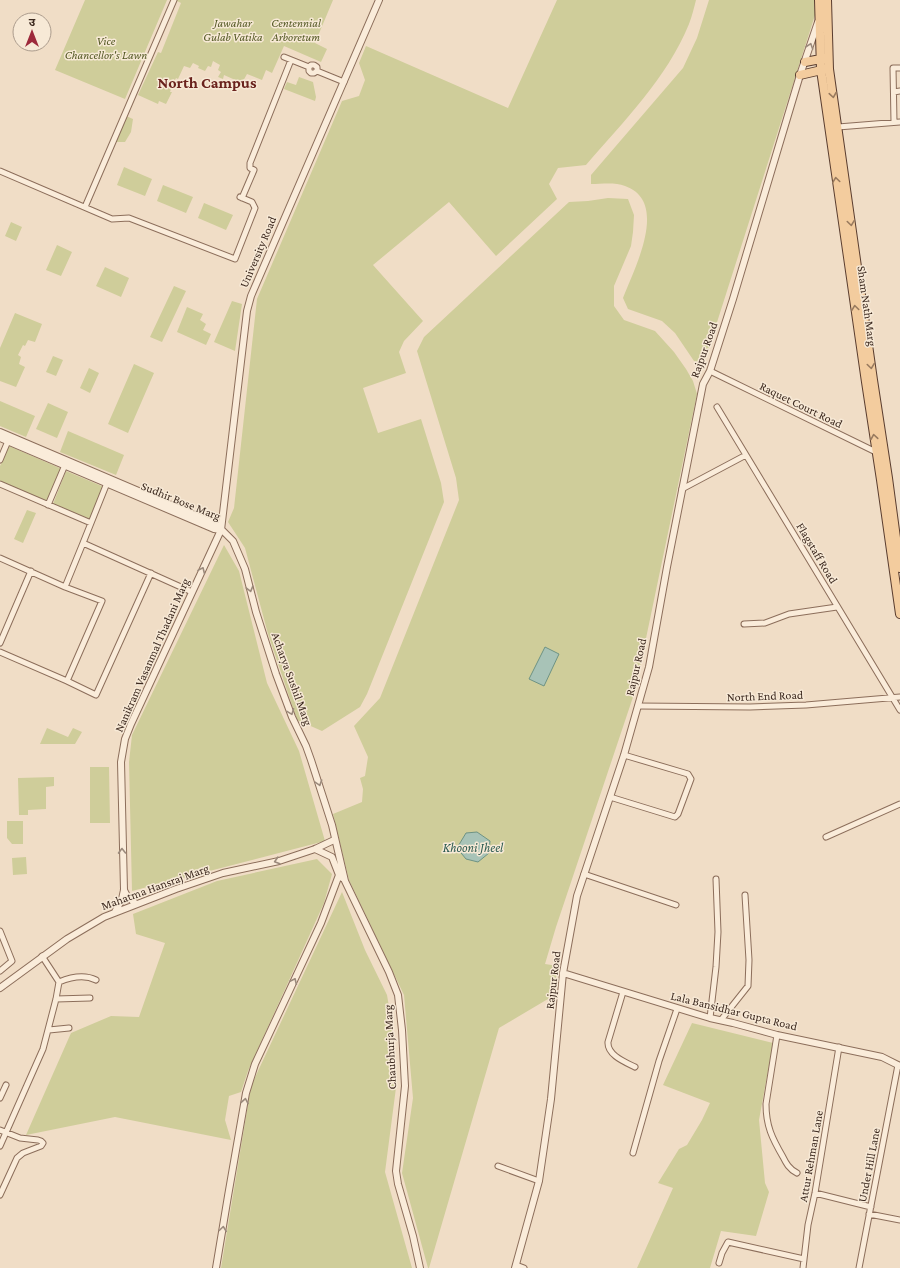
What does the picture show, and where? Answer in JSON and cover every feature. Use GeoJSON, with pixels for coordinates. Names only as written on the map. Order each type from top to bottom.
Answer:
{"type":"FeatureCollection","features":[{"type":"Feature","properties":{"kind":"main road","name":"Sham Nath Marg"},"geometry":{"type":"LineString","coordinates":[[819,0],[825,58]]}},
{"type":"Feature","properties":{"kind":"main road","name":"Sham Nath Marg"},"geometry":{"type":"LineString","coordinates":[[827,0],[825,69],[865,377],[881,454],[900,568]]}},
{"type":"Feature","properties":{"kind":"main road"},"geometry":{"type":"LineString","coordinates":[[805,62],[825,58]]}},
{"type":"Feature","properties":{"kind":"main road","name":"Sham Nath Marg"},"geometry":{"type":"LineString","coordinates":[[825,69],[838,127],[873,380],[900,614]]}},
{"type":"Feature","properties":{"kind":"main road"},"geometry":{"type":"LineString","coordinates":[[800,75],[825,69]]}},
{"type":"Feature","properties":{"kind":"street"},"geometry":{"type":"LineString","coordinates":[[85,207],[174,0]]}},
{"type":"Feature","properties":{"kind":"street","name":"University Road"},"geometry":{"type":"LineString","coordinates":[[221,530],[247,311],[251,296],[379,0]]}},
{"type":"Feature","properties":{"kind":"street","name":"Rajpur Road"},"geometry":{"type":"LineString","coordinates":[[515,1267],[539,1181],[551,1099],[563,973],[577,896],[624,755],[649,666],[703,384],[710,371],[733,299],[800,75],[820,17]]}},
{"type":"Feature","properties":{"kind":"street"},"geometry":{"type":"LineString","coordinates":[[284,57],[309,67],[314,65],[317,71],[344,82]]}},
{"type":"Feature","properties":{"kind":"street"},"geometry":{"type":"LineString","coordinates":[[0,171],[113,219],[129,218],[235,259],[255,208],[252,202],[241,198],[254,170],[250,168],[250,163],[291,60]]}},
{"type":"Feature","properties":{"kind":"street"},"geometry":{"type":"LineString","coordinates":[[838,127],[897,122],[893,68],[900,68]]}},
{"type":"Feature","properties":{"kind":"street"},"geometry":{"type":"LineString","coordinates":[[894,92],[900,91]]}},
{"type":"Feature","properties":{"kind":"street","name":"Raquet Court Road"},"geometry":{"type":"LineString","coordinates":[[710,371],[881,454]]}},
{"type":"Feature","properties":{"kind":"street","name":"Flagstaff Road"},"geometry":{"type":"LineString","coordinates":[[717,407],[900,710]]}},
{"type":"Feature","properties":{"kind":"street","name":"Sudhir Bose Marg"},"geometry":{"type":"LineString","coordinates":[[0,432],[216,524],[221,530]]}},
{"type":"Feature","properties":{"kind":"street","name":"Sudhir Bose Marg"},"geometry":{"type":"LineString","coordinates":[[0,438],[214,529],[221,530]]}},
{"type":"Feature","properties":{"kind":"street"},"geometry":{"type":"LineString","coordinates":[[0,460],[8,441]]}},
{"type":"Feature","properties":{"kind":"street"},"geometry":{"type":"LineString","coordinates":[[682,489],[746,455]]}},
{"type":"Feature","properties":{"kind":"street"},"geometry":{"type":"LineString","coordinates":[[48,504],[65,465]]}},
{"type":"Feature","properties":{"kind":"street"},"geometry":{"type":"LineString","coordinates":[[65,587],[107,483]]}},
{"type":"Feature","properties":{"kind":"street"},"geometry":{"type":"LineString","coordinates":[[0,484],[91,523]]}},
{"type":"Feature","properties":{"kind":"street","name":"Nanikram Vasanmal Thadani Marg"},"geometry":{"type":"LineString","coordinates":[[124,890],[121,762],[125,739],[221,530]]}},
{"type":"Feature","properties":{"kind":"street","name":"Acharya Sushil Marg"},"geometry":{"type":"LineString","coordinates":[[221,530],[233,540],[245,569],[256,612],[276,674],[292,717],[312,760],[332,824],[334,840],[345,881]]}},
{"type":"Feature","properties":{"kind":"street"},"geometry":{"type":"LineString","coordinates":[[83,543],[192,592]]}},
{"type":"Feature","properties":{"kind":"street"},"geometry":{"type":"LineString","coordinates":[[0,558],[65,587],[102,601],[67,681]]}},
{"type":"Feature","properties":{"kind":"street"},"geometry":{"type":"LineString","coordinates":[[0,643],[31,571]]}},
{"type":"Feature","properties":{"kind":"street"},"geometry":{"type":"LineString","coordinates":[[0,652],[96,695],[151,573]]}},
{"type":"Feature","properties":{"kind":"street"},"geometry":{"type":"LineString","coordinates":[[744,624],[764,623],[789,614],[837,606]]}},
{"type":"Feature","properties":{"kind":"street","name":"North End Road"},"geometry":{"type":"LineString","coordinates":[[638,706],[750,707],[806,705],[900,697]]}},
{"type":"Feature","properties":{"kind":"street"},"geometry":{"type":"LineString","coordinates":[[610,797],[674,817],[678,814],[691,779],[688,774],[624,755]]}},
{"type":"Feature","properties":{"kind":"street"},"geometry":{"type":"LineString","coordinates":[[826,837],[900,804]]}},
{"type":"Feature","properties":{"kind":"street","name":"Mahatma Hansraj Marg"},"geometry":{"type":"LineString","coordinates":[[0,988],[66,938],[115,912],[223,873],[279,861],[314,849],[334,840]]}},
{"type":"Feature","properties":{"kind":"street"},"geometry":{"type":"LineString","coordinates":[[314,849],[332,857],[339,875],[345,881]]}},
{"type":"Feature","properties":{"kind":"street"},"geometry":{"type":"LineString","coordinates":[[584,874],[676,905]]}},
{"type":"Feature","properties":{"kind":"street"},"geometry":{"type":"LineString","coordinates":[[216,1268],[249,1083],[255,1064],[321,923],[339,875]]}},
{"type":"Feature","properties":{"kind":"street"},"geometry":{"type":"LineString","coordinates":[[710,1018],[716,967],[718,932],[716,879]]}},
{"type":"Feature","properties":{"kind":"street","name":"Chaubhurja Marg"},"geometry":{"type":"LineString","coordinates":[[345,881],[389,972],[398,995],[402,1030],[405,1086],[396,1171],[420,1268]]}},
{"type":"Feature","properties":{"kind":"street"},"geometry":{"type":"LineString","coordinates":[[124,890],[127,896],[136,904]]}},
{"type":"Feature","properties":{"kind":"street"},"geometry":{"type":"LineString","coordinates":[[115,912],[122,899],[124,890]]}},
{"type":"Feature","properties":{"kind":"street"},"geometry":{"type":"LineString","coordinates":[[721,1020],[748,986],[749,960],[746,895]]}},
{"type":"Feature","properties":{"kind":"street"},"geometry":{"type":"LineString","coordinates":[[0,931],[12,961],[0,971]]}},
{"type":"Feature","properties":{"kind":"street"},"geometry":{"type":"LineString","coordinates":[[0,1146],[43,1049],[56,999],[59,982],[42,956]]}},
{"type":"Feature","properties":{"kind":"street","name":"Lala Bansidhar Gupta Road"},"geometry":{"type":"LineString","coordinates":[[563,973],[677,1009],[777,1035],[882,1057],[899,1065]]}},
{"type":"Feature","properties":{"kind":"street"},"geometry":{"type":"LineString","coordinates":[[59,982],[83,976],[96,980]]}},
{"type":"Feature","properties":{"kind":"street"},"geometry":{"type":"LineString","coordinates":[[623,992],[608,1046],[617,1057],[635,1067]]}},
{"type":"Feature","properties":{"kind":"street"},"geometry":{"type":"LineString","coordinates":[[56,999],[90,998]]}},
{"type":"Feature","properties":{"kind":"street"},"geometry":{"type":"LineString","coordinates":[[633,1153],[659,1061],[677,1009]]}},
{"type":"Feature","properties":{"kind":"street"},"geometry":{"type":"LineString","coordinates":[[49,1030],[69,1028]]}},
{"type":"Feature","properties":{"kind":"street"},"geometry":{"type":"LineString","coordinates":[[777,1035],[766,1104],[766,1115],[772,1138],[788,1166],[797,1173]]}},
{"type":"Feature","properties":{"kind":"street","name":"Attur Rehman Lane"},"geometry":{"type":"LineString","coordinates":[[803,1268],[808,1225],[815,1193],[838,1047]]}},
{"type":"Feature","properties":{"kind":"street","name":"Under Hill Lane"},"geometry":{"type":"LineString","coordinates":[[859,1268],[899,1065]]}},
{"type":"Feature","properties":{"kind":"street"},"geometry":{"type":"LineString","coordinates":[[0,1098],[6,1084]]}},
{"type":"Feature","properties":{"kind":"street"},"geometry":{"type":"LineString","coordinates":[[0,1130],[20,1138],[41,1141],[42,1143],[41,1146],[23,1152],[17,1158],[0,1195]]}},
{"type":"Feature","properties":{"kind":"street"},"geometry":{"type":"LineString","coordinates":[[498,1166],[539,1181]]}},
{"type":"Feature","properties":{"kind":"street"},"geometry":{"type":"LineString","coordinates":[[815,1193],[871,1207]]}},
{"type":"Feature","properties":{"kind":"street"},"geometry":{"type":"LineString","coordinates":[[870,1214],[900,1220]]}},
{"type":"Feature","properties":{"kind":"street"},"geometry":{"type":"LineString","coordinates":[[719,1263],[728,1242],[804,1259]]}},
{"type":"Feature","properties":{"kind":"street"},"geometry":{"type":"LineString","coordinates":[[515,1267],[524,1268]]}},
{"type":"Feature","properties":{"kind":"green space","name":"Vice Chancellor's Lawn"},"geometry":{"type":"Polygon","coordinates":[[[85,0],[167,0],[125,99],[55,70],[85,0]]]}},
{"type":"Feature","properties":{"kind":"green space"},"geometry":{"type":"Polygon","coordinates":[[[175,0],[333,0],[315,43],[327,49],[321,62],[284,46],[272,73],[266,70],[262,80],[247,74],[242,83],[224,75],[223,79],[218,77],[221,72],[218,70],[220,65],[213,61],[211,67],[208,66],[205,71],[198,68],[199,66],[193,63],[190,68],[184,66],[178,79],[173,79],[169,87],[171,89],[170,92],[172,92],[166,104],[159,101],[158,104],[138,95],[158,52],[161,53],[181,3],[175,0]]]}},
{"type":"Feature","properties":{"kind":"green space"},"geometry":{"type":"Polygon","coordinates":[[[557,0],[696,0],[689,24],[680,44],[657,81],[644,98],[586,165],[558,168],[549,184],[557,199],[496,256],[449,202],[373,265],[423,321],[404,341],[399,352],[406,373],[363,388],[378,433],[421,419],[441,483],[444,502],[367,694],[360,707],[322,731],[297,720],[268,634],[245,548],[228,522],[234,508],[257,299],[342,101],[359,96],[365,80],[359,63],[366,46],[508,108],[557,0]]]}},
{"type":"Feature","properties":{"kind":"green space"},"geometry":{"type":"Polygon","coordinates":[[[709,0],[814,0],[815,15],[704,363],[694,361],[675,333],[662,321],[628,309],[623,298],[645,237],[647,221],[645,206],[638,194],[625,186],[613,184],[591,184],[591,175],[683,68],[697,38],[709,0]]]}},
{"type":"Feature","properties":{"kind":"green space"},"geometry":{"type":"Polygon","coordinates":[[[299,77],[313,82],[316,97],[315,101],[284,89],[287,82],[296,85],[299,77]]]}},
{"type":"Feature","properties":{"kind":"green space"},"geometry":{"type":"Polygon","coordinates":[[[126,116],[133,119],[131,132],[125,142],[115,142],[126,116]]]}},
{"type":"Feature","properties":{"kind":"green space"},"geometry":{"type":"Polygon","coordinates":[[[124,167],[152,179],[145,196],[117,185],[124,167]]]}},
{"type":"Feature","properties":{"kind":"green space"},"geometry":{"type":"Polygon","coordinates":[[[163,185],[193,197],[186,213],[157,201],[163,185]]]}},
{"type":"Feature","properties":{"kind":"green space"},"geometry":{"type":"Polygon","coordinates":[[[608,198],[628,199],[634,215],[631,246],[614,286],[614,306],[624,320],[655,331],[674,352],[686,369],[693,381],[697,394],[635,691],[545,964],[558,966],[553,996],[499,1028],[428,1268],[402,1173],[413,1098],[404,995],[349,880],[333,814],[362,802],[363,789],[360,778],[365,776],[368,757],[354,726],[380,698],[459,500],[456,478],[417,351],[424,337],[569,202],[608,198]]]}},
{"type":"Feature","properties":{"kind":"green space"},"geometry":{"type":"Polygon","coordinates":[[[204,203],[233,215],[226,230],[198,218],[204,203]]]}},
{"type":"Feature","properties":{"kind":"green space"},"geometry":{"type":"Polygon","coordinates":[[[11,222],[22,227],[16,241],[5,236],[11,222]]]}},
{"type":"Feature","properties":{"kind":"green space"},"geometry":{"type":"Polygon","coordinates":[[[57,245],[72,252],[61,276],[46,270],[57,245]]]}},
{"type":"Feature","properties":{"kind":"green space"},"geometry":{"type":"Polygon","coordinates":[[[105,267],[129,278],[121,297],[96,286],[105,267]]]}},
{"type":"Feature","properties":{"kind":"green space"},"geometry":{"type":"Polygon","coordinates":[[[174,286],[186,291],[162,342],[150,337],[174,286]]]}},
{"type":"Feature","properties":{"kind":"green space"},"geometry":{"type":"Polygon","coordinates":[[[232,301],[242,304],[235,351],[214,342],[232,301]]]}},
{"type":"Feature","properties":{"kind":"green space"},"geometry":{"type":"Polygon","coordinates":[[[187,307],[203,314],[200,320],[206,324],[203,330],[211,334],[206,345],[177,332],[187,307]]]}},
{"type":"Feature","properties":{"kind":"green space"},"geometry":{"type":"Polygon","coordinates":[[[15,313],[42,324],[35,342],[28,340],[25,346],[23,345],[18,355],[21,357],[19,364],[25,367],[16,387],[0,381],[0,348],[15,313]]]}},
{"type":"Feature","properties":{"kind":"green space"},"geometry":{"type":"Polygon","coordinates":[[[53,356],[63,360],[56,376],[46,372],[53,356]]]}},
{"type":"Feature","properties":{"kind":"green space"},"geometry":{"type":"Polygon","coordinates":[[[134,364],[154,373],[128,433],[108,424],[134,364]]]}},
{"type":"Feature","properties":{"kind":"green space"},"geometry":{"type":"Polygon","coordinates":[[[89,368],[99,373],[90,393],[80,388],[89,368]]]}},
{"type":"Feature","properties":{"kind":"green space"},"geometry":{"type":"Polygon","coordinates":[[[0,401],[35,416],[26,437],[0,426],[0,401]]]}},
{"type":"Feature","properties":{"kind":"green space"},"geometry":{"type":"Polygon","coordinates":[[[48,403],[68,412],[57,438],[36,429],[48,403]]]}},
{"type":"Feature","properties":{"kind":"green space"},"geometry":{"type":"Polygon","coordinates":[[[68,431],[124,455],[116,475],[60,452],[68,431]]]}},
{"type":"Feature","properties":{"kind":"green space"},"geometry":{"type":"Polygon","coordinates":[[[9,446],[62,469],[48,500],[44,500],[0,481],[0,466],[9,446]]]}},
{"type":"Feature","properties":{"kind":"green space"},"geometry":{"type":"Polygon","coordinates":[[[66,471],[104,487],[90,519],[53,504],[66,471]]]}},
{"type":"Feature","properties":{"kind":"green space"},"geometry":{"type":"Polygon","coordinates":[[[27,510],[36,513],[23,543],[14,539],[27,510]]]}},
{"type":"Feature","properties":{"kind":"green space"},"geometry":{"type":"Polygon","coordinates":[[[224,545],[239,571],[267,683],[299,751],[325,841],[132,891],[129,762],[132,735],[224,545]]]}},
{"type":"Feature","properties":{"kind":"green space"},"geometry":{"type":"Polygon","coordinates":[[[47,728],[68,737],[73,728],[82,732],[75,744],[40,744],[47,728]]]}},
{"type":"Feature","properties":{"kind":"green space"},"geometry":{"type":"Polygon","coordinates":[[[90,767],[109,767],[110,823],[90,823],[90,767]]]}},
{"type":"Feature","properties":{"kind":"green space"},"geometry":{"type":"Polygon","coordinates":[[[54,777],[54,786],[46,787],[46,809],[28,810],[28,815],[19,815],[18,778],[54,777]]]}},
{"type":"Feature","properties":{"kind":"green space"},"geometry":{"type":"Polygon","coordinates":[[[7,821],[23,821],[23,844],[12,844],[7,838],[7,821]]]}},
{"type":"Feature","properties":{"kind":"green space"},"geometry":{"type":"Polygon","coordinates":[[[26,857],[27,874],[13,875],[12,858],[26,857]]]}},
{"type":"Feature","properties":{"kind":"green space"},"geometry":{"type":"Polygon","coordinates":[[[317,859],[332,874],[324,903],[248,1071],[241,1092],[229,1096],[225,1120],[231,1140],[115,1117],[26,1135],[71,1033],[111,1016],[139,1017],[165,943],[136,934],[133,914],[217,881],[317,859]]]}},
{"type":"Feature","properties":{"kind":"green space"},"geometry":{"type":"Polygon","coordinates":[[[342,892],[365,950],[387,995],[393,1030],[397,1080],[385,1172],[412,1268],[221,1268],[251,1086],[342,892]]]}},
{"type":"Feature","properties":{"kind":"green space"},"geometry":{"type":"Polygon","coordinates":[[[692,1023],[773,1043],[759,1120],[765,1183],[769,1192],[756,1236],[721,1231],[710,1268],[637,1268],[673,1188],[658,1183],[679,1149],[687,1145],[710,1103],[663,1085],[692,1023]]]}},
{"type":"Feature","properties":{"kind":"water"},"geometry":{"type":"Polygon","coordinates":[[[545,647],[559,654],[544,686],[529,679],[545,647]]]}},
{"type":"Feature","properties":{"kind":"water","name":"Khooni Jheel"},"geometry":{"type":"Polygon","coordinates":[[[477,832],[490,841],[489,853],[478,862],[466,859],[457,848],[466,833],[477,832]]]}},
{"type":"Feature","properties":{"kind":"district","name":"North Campus"},"geometry":{"type":"Point","coordinates":[207,82]}},
{"type":"Feature","properties":{"kind":"park label","name":"Jawahar Gulab Vatika"},"geometry":{"type":"Point","coordinates":[233,30]}},
{"type":"Feature","properties":{"kind":"park label","name":"Centennial Arboretum"},"geometry":{"type":"Point","coordinates":[296,30]}}]}
